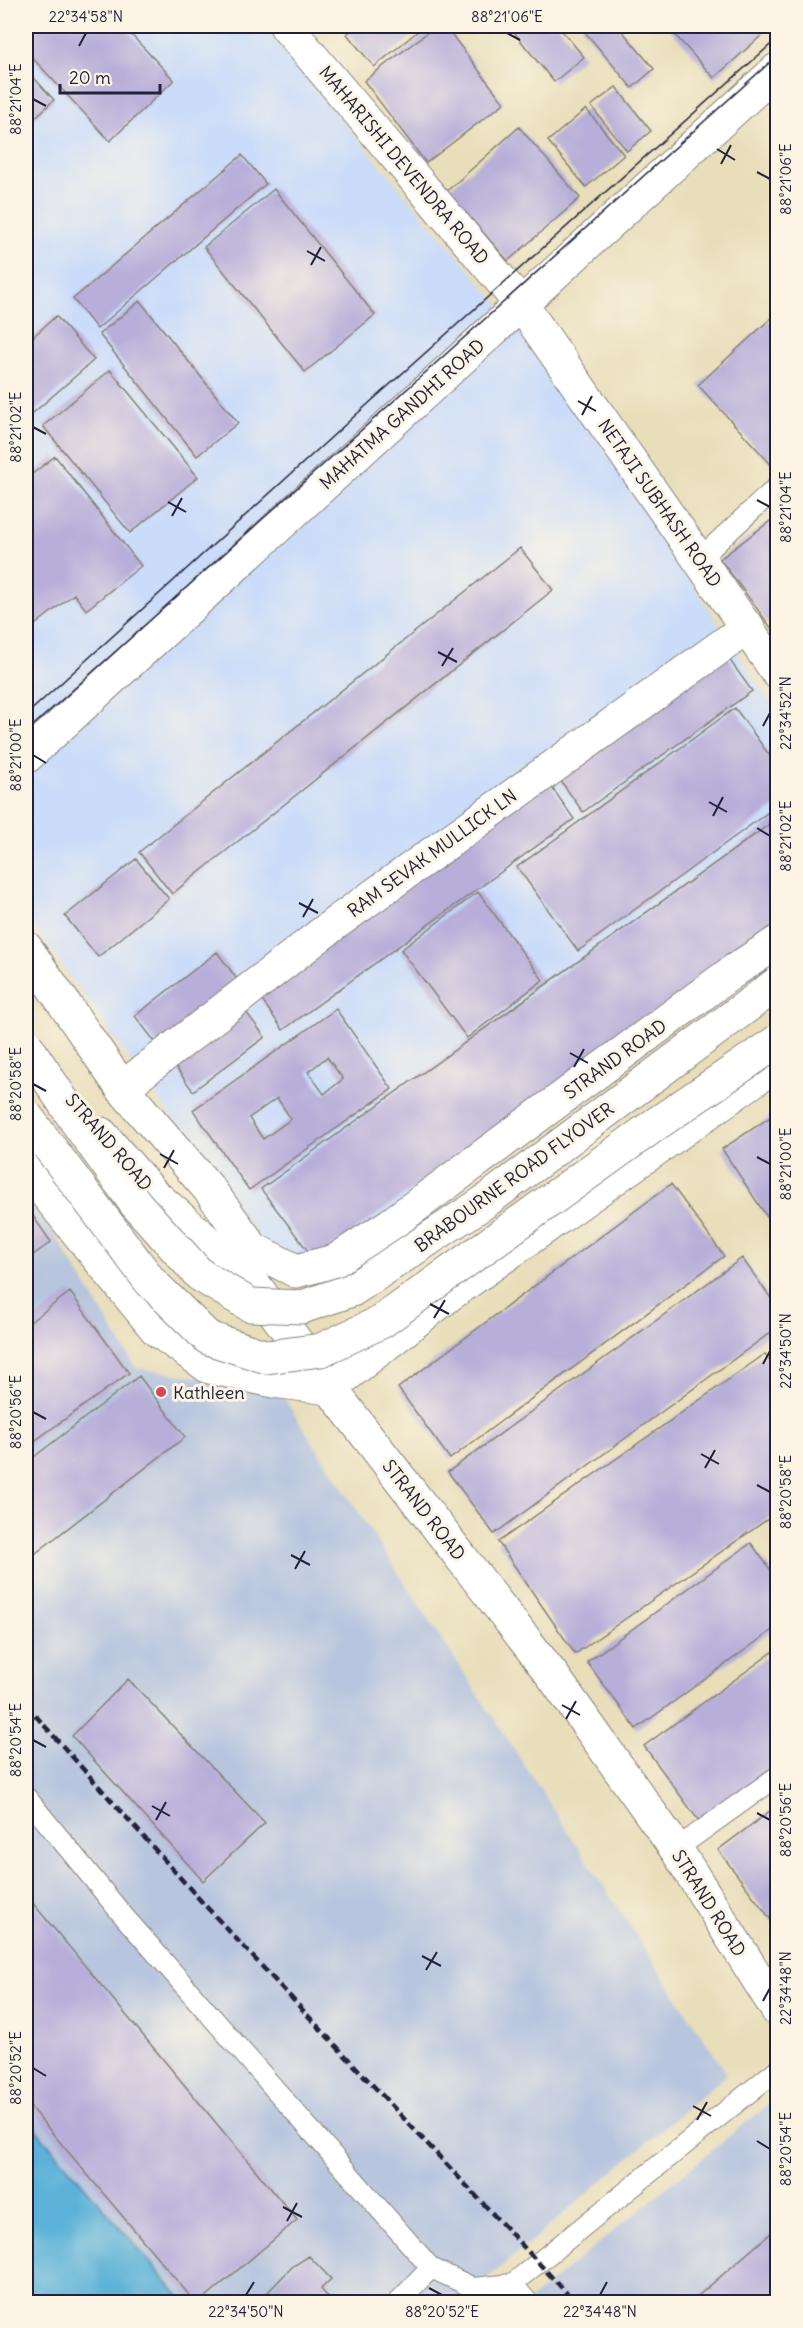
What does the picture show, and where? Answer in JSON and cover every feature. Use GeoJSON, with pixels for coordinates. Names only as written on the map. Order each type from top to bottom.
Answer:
{"type":"FeatureCollection","features":[{"type":"Feature","properties":{"kind":"main road","name":"MAHARISHI DEVENDRA ROAD"},"geometry":{"type":"LineString","coordinates":[[286,26],[521,304]]}},
{"type":"Feature","properties":{"kind":"main road","name":"MAHATMA GANDHI ROAD"},"geometry":{"type":"LineString","coordinates":[[26,757],[777,69]]}},
{"type":"Feature","properties":{"kind":"main road","name":"NETAJI SUBHASH ROAD"},"geometry":{"type":"LineString","coordinates":[[521,304],[698,560],[748,627],[777,673]]}},
{"type":"Feature","properties":{"kind":"main road","name":"RAM SEVAK MULLICK LN"},"geometry":{"type":"LineString","coordinates":[[122,1088],[337,922],[748,627]]}},
{"type":"Feature","properties":{"kind":"main road","name":"STRAND ROAD"},"geometry":{"type":"LineString","coordinates":[[26,948],[122,1088],[209,1189],[253,1249],[296,1271],[335,1261],[390,1225],[735,970],[777,942]]}},
{"type":"Feature","properties":{"kind":"main road","name":"BRABOURNE ROAD FLYOVER"},"geometry":{"type":"LineString","coordinates":[[26,1045],[74,1118],[136,1204],[200,1275],[250,1305],[302,1307],[352,1290],[483,1203],[777,983]]}},
{"type":"Feature","properties":{"kind":"main road"},"geometry":{"type":"LineString","coordinates":[[26,1116],[150,1281],[208,1338],[267,1357],[321,1350],[381,1322],[656,1124],[777,1041]]}},
{"type":"Feature","properties":{"kind":"main road","name":"STRAND ROAD"},"geometry":{"type":"LineString","coordinates":[[26,1045],[153,1194],[250,1279],[330,1388],[553,1676],[676,1849],[777,2011]]}},
{"type":"Feature","properties":{"kind":"main road"},"geometry":{"type":"LineString","coordinates":[[26,1169],[157,1330],[209,1367],[273,1381],[330,1388],[450,1295],[777,1063]]}},
{"type":"Feature","properties":{"kind":"lane"},"geometry":{"type":"LineString","coordinates":[[698,560],[777,486]]}},
{"type":"Feature","properties":{"kind":"lane"},"geometry":{"type":"LineString","coordinates":[[676,1849],[777,1776]]}},
{"type":"Feature","properties":{"kind":"lane"},"geometry":{"type":"LineString","coordinates":[[26,1797],[121,1913],[431,2268],[474,2288],[512,2284],[777,2069]]}},
{"type":"Feature","properties":{"kind":"lane"},"geometry":{"type":"LineString","coordinates":[[398,2302],[431,2268]]}},
{"type":"Feature","properties":{"kind":"lane"},"geometry":{"type":"LineString","coordinates":[[512,2284],[528,2302]]}},
{"type":"Feature","properties":{"kind":"shaded area"},"geometry":{"type":"Polygon","coordinates":[[[26,26],[262,26],[541,354],[777,713],[777,956],[293,1285],[26,916],[26,26]]]}},
{"type":"Feature","properties":{"kind":"shaded area"},"geometry":{"type":"Polygon","coordinates":[[[26,1187],[136,1368],[277,1388],[727,2074],[460,2302],[184,2302],[26,2118],[26,1187]]]}},
{"type":"Feature","properties":{"kind":"shaded area"},"geometry":{"type":"Polygon","coordinates":[[[777,2097],[777,2302],[527,2302],[777,2097]]]}},
{"type":"Feature","properties":{"kind":"water"},"geometry":{"type":"Polygon","coordinates":[[[26,2118],[184,2302],[26,2302],[26,2118]]]}},
{"type":"Feature","properties":{"kind":"building"},"geometry":{"type":"Polygon","coordinates":[[[26,26],[123,26],[174,80],[110,141],[26,51],[26,26]]]}},
{"type":"Feature","properties":{"kind":"building"},"geometry":{"type":"Polygon","coordinates":[[[356,26],[424,26],[374,67],[347,34],[356,26]]]}},
{"type":"Feature","properties":{"kind":"building"},"geometry":{"type":"Polygon","coordinates":[[[436,26],[445,26],[504,103],[426,163],[364,81],[436,26]]]}},
{"type":"Feature","properties":{"kind":"building"},"geometry":{"type":"Polygon","coordinates":[[[517,26],[558,26],[584,57],[554,82],[512,30],[517,26]]]}},
{"type":"Feature","properties":{"kind":"building"},"geometry":{"type":"Polygon","coordinates":[[[580,26],[618,26],[654,69],[632,88],[580,26]]]}},
{"type":"Feature","properties":{"kind":"building"},"geometry":{"type":"Polygon","coordinates":[[[667,26],[772,26],[714,78],[667,26]]]}},
{"type":"Feature","properties":{"kind":"building"},"geometry":{"type":"Polygon","coordinates":[[[26,69],[54,100],[26,126],[26,69]]]}},
{"type":"Feature","properties":{"kind":"building"},"geometry":{"type":"Polygon","coordinates":[[[616,87],[651,131],[627,151],[591,106],[616,87]]]}},
{"type":"Feature","properties":{"kind":"building"},"geometry":{"type":"Polygon","coordinates":[[[586,109],[624,155],[586,187],[548,141],[586,109]]]}},
{"type":"Feature","properties":{"kind":"building"},"geometry":{"type":"Polygon","coordinates":[[[519,127],[580,198],[508,261],[447,191],[519,127]]]}},
{"type":"Feature","properties":{"kind":"building"},"geometry":{"type":"Polygon","coordinates":[[[242,155],[266,184],[97,329],[73,299],[242,155]]]}},
{"type":"Feature","properties":{"kind":"building"},"geometry":{"type":"Polygon","coordinates":[[[274,189],[375,315],[305,372],[204,247],[274,189]]]}},
{"type":"Feature","properties":{"kind":"building"},"geometry":{"type":"Polygon","coordinates":[[[140,301],[238,423],[197,456],[99,334],[140,301]]]}},
{"type":"Feature","properties":{"kind":"building"},"geometry":{"type":"Polygon","coordinates":[[[778,312],[778,472],[698,385],[778,312]]]}},
{"type":"Feature","properties":{"kind":"building"},"geometry":{"type":"Polygon","coordinates":[[[56,316],[94,360],[26,419],[26,343],[56,316]]]}},
{"type":"Feature","properties":{"kind":"building"},"geometry":{"type":"Polygon","coordinates":[[[110,370],[198,477],[130,533],[43,426],[110,370]]]}},
{"type":"Feature","properties":{"kind":"building"},"geometry":{"type":"Polygon","coordinates":[[[55,456],[141,566],[86,610],[74,594],[26,632],[26,479],[55,456]]]}},
{"type":"Feature","properties":{"kind":"building"},"geometry":{"type":"Polygon","coordinates":[[[778,515],[778,637],[720,559],[778,515]]]}},
{"type":"Feature","properties":{"kind":"building"},"geometry":{"type":"Polygon","coordinates":[[[520,548],[553,590],[172,894],[139,852],[520,548]]]}},
{"type":"Feature","properties":{"kind":"building"},"geometry":{"type":"Polygon","coordinates":[[[724,652],[752,691],[583,812],[555,773],[724,652]]]}},
{"type":"Feature","properties":{"kind":"building"},"geometry":{"type":"Polygon","coordinates":[[[735,708],[778,767],[778,805],[578,951],[517,867],[735,708]]]}},
{"type":"Feature","properties":{"kind":"building"},"geometry":{"type":"Polygon","coordinates":[[[546,779],[574,819],[283,1030],[254,989],[546,779]]]}},
{"type":"Feature","properties":{"kind":"building"},"geometry":{"type":"Polygon","coordinates":[[[778,818],[778,931],[314,1259],[261,1189],[778,818]]]}},
{"type":"Feature","properties":{"kind":"building"},"geometry":{"type":"Polygon","coordinates":[[[136,859],[169,899],[98,957],[65,916],[136,859]]]}},
{"type":"Feature","properties":{"kind":"building"},"geometry":{"type":"Polygon","coordinates":[[[478,892],[543,980],[467,1038],[401,950],[478,892]]]}},
{"type":"Feature","properties":{"kind":"building"},"geometry":{"type":"Polygon","coordinates":[[[217,952],[243,987],[162,1051],[135,1016],[217,952]]]}},
{"type":"Feature","properties":{"kind":"building"},"geometry":{"type":"Polygon","coordinates":[[[240,1004],[265,1037],[193,1091],[168,1057],[240,1004]]]}},
{"type":"Feature","properties":{"kind":"building"},"geometry":{"type":"Polygon","coordinates":[[[336,1009],[392,1089],[249,1190],[193,1110],[336,1009]],[[327,1057],[308,1072],[324,1094],[343,1079],[327,1057]],[[277,1098],[249,1118],[263,1139],[291,1119],[277,1098]]]}},
{"type":"Feature","properties":{"kind":"building"},"geometry":{"type":"Polygon","coordinates":[[[778,1112],[778,1215],[769,1220],[722,1149],[778,1112]]]}},
{"type":"Feature","properties":{"kind":"building"},"geometry":{"type":"Polygon","coordinates":[[[671,1184],[724,1256],[450,1459],[398,1388],[671,1184]]]}},
{"type":"Feature","properties":{"kind":"building"},"geometry":{"type":"Polygon","coordinates":[[[26,1206],[51,1242],[26,1260],[26,1206]]]}},
{"type":"Feature","properties":{"kind":"building"},"geometry":{"type":"Polygon","coordinates":[[[742,1258],[778,1308],[778,1327],[494,1534],[448,1472],[742,1258]]]}},
{"type":"Feature","properties":{"kind":"building"},"geometry":{"type":"Polygon","coordinates":[[[70,1292],[129,1373],[26,1447],[26,1325],[70,1292]]]}},
{"type":"Feature","properties":{"kind":"building"},"geometry":{"type":"Polygon","coordinates":[[[765,1354],[778,1371],[778,1512],[575,1654],[498,1542],[765,1354]]]}},
{"type":"Feature","properties":{"kind":"building"},"geometry":{"type":"Polygon","coordinates":[[[139,1376],[185,1437],[32,1556],[26,1548],[26,1463],[139,1376]]]}},
{"type":"Feature","properties":{"kind":"building"},"geometry":{"type":"Polygon","coordinates":[[[751,1543],[778,1580],[778,1626],[636,1729],[587,1662],[751,1543]]]}},
{"type":"Feature","properties":{"kind":"building"},"geometry":{"type":"Polygon","coordinates":[[[778,1648],[778,1763],[699,1821],[644,1746],[778,1648]]]}},
{"type":"Feature","properties":{"kind":"building"},"geometry":{"type":"Polygon","coordinates":[[[128,1679],[265,1823],[203,1881],[72,1736],[128,1679]]]}},
{"type":"Feature","properties":{"kind":"building"},"geometry":{"type":"Polygon","coordinates":[[[778,1805],[778,1929],[718,1850],[778,1805]]]}},
{"type":"Feature","properties":{"kind":"building"},"geometry":{"type":"Polygon","coordinates":[[[26,1895],[297,2220],[200,2302],[195,2302],[26,2102],[26,1895]]]}},
{"type":"Feature","properties":{"kind":"building"},"geometry":{"type":"Polygon","coordinates":[[[778,2227],[778,2302],[691,2302],[778,2227]]]}},
{"type":"Feature","properties":{"kind":"building"},"geometry":{"type":"Polygon","coordinates":[[[309,2256],[331,2279],[321,2289],[332,2302],[278,2302],[268,2292],[293,2266],[309,2256]]]}},
{"type":"Feature","properties":{"kind":"tram line"},"geometry":{"type":"LineString","coordinates":[[26,715],[358,413],[778,38]]}},
{"type":"Feature","properties":{"kind":"tram line"},"geometry":{"type":"LineString","coordinates":[[26,732],[778,55]]}},
{"type":"Feature","properties":{"kind":"railway"},"geometry":{"type":"LineString","coordinates":[[26,1705],[201,1901],[575,2302]]}},
{"type":"Feature","properties":{"kind":"place","name":"Kathleen"},"geometry":{"type":"Point","coordinates":[161,1392]}}]}
